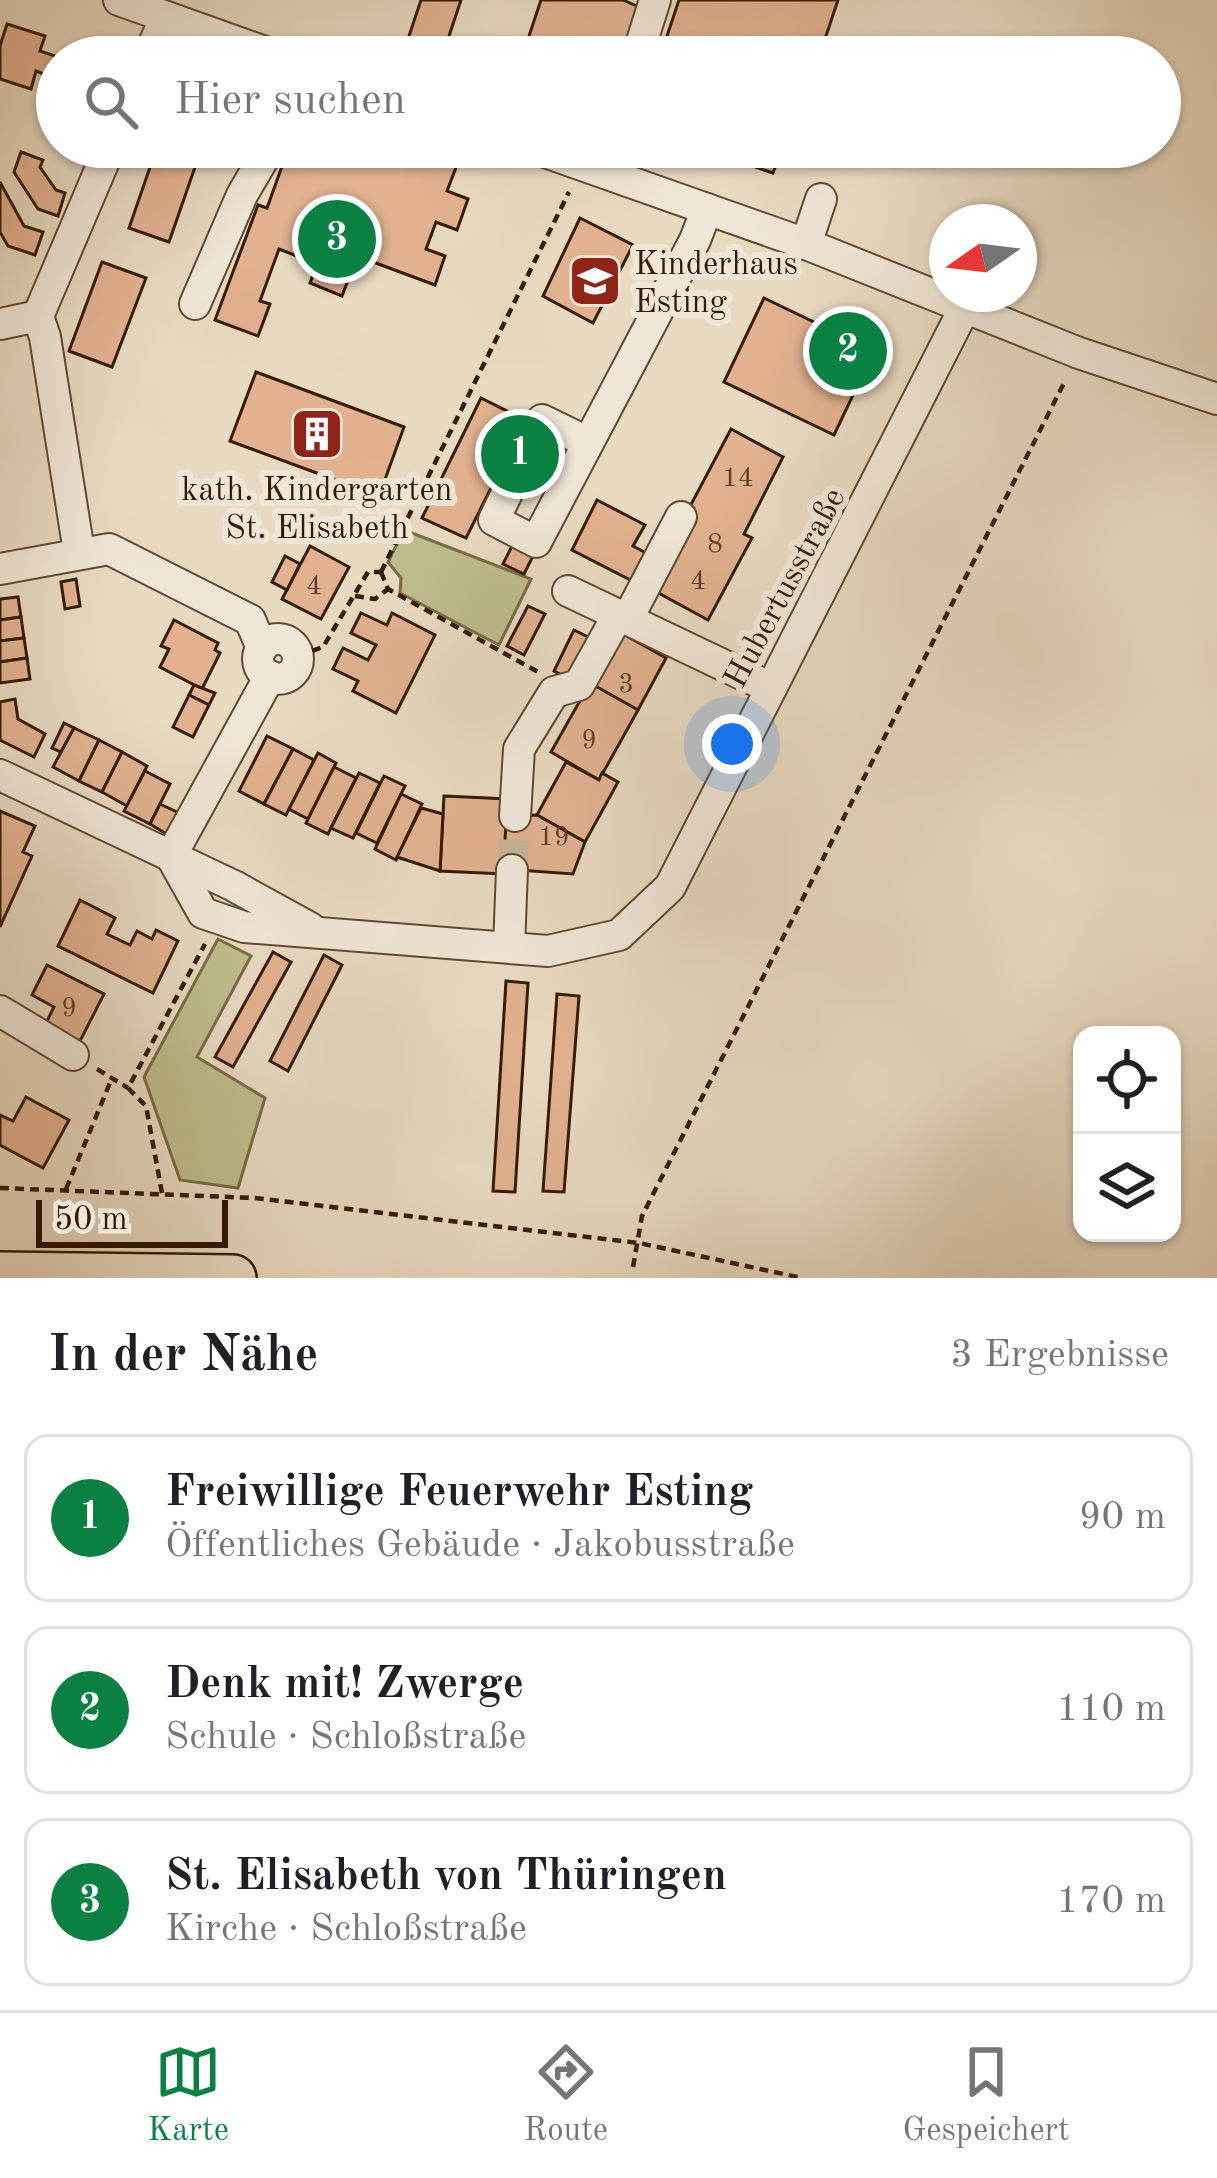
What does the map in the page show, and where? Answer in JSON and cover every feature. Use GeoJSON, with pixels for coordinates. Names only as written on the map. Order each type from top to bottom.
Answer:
{"type":"FeatureCollection","features":[{"type":"Feature","properties":{"kind":"highway"},"geometry":{"type":"LineString","coordinates":[[0,1275],[233,1278]]}},
{"type":"Feature","properties":{"kind":"street"},"geometry":{"type":"LineString","coordinates":[[119,0],[220,36]]}},
{"type":"Feature","properties":{"kind":"street"},"geometry":{"type":"LineString","coordinates":[[644,36],[655,0]]}},
{"type":"Feature","properties":{"kind":"street"},"geometry":{"type":"LineString","coordinates":[[157,36],[166,17]]}},
{"type":"Feature","properties":{"kind":"street"},"geometry":{"type":"LineString","coordinates":[[79,552],[38,316],[101,168]]}},
{"type":"Feature","properties":{"kind":"street"},"geometry":{"type":"LineString","coordinates":[[195,304],[258,168]]}},
{"type":"Feature","properties":{"kind":"street"},"geometry":{"type":"LineString","coordinates":[[612,168],[929,295]]}},
{"type":"Feature","properties":{"kind":"street"},"geometry":{"type":"LineString","coordinates":[[806,244],[821,199]]}},
{"type":"Feature","properties":{"kind":"street"},"geometry":{"type":"LineString","coordinates":[[587,442],[695,240],[706,209]]}},
{"type":"Feature","properties":{"kind":"street","name":"Hubertusstraße"},"geometry":{"type":"LineString","coordinates":[[0,775],[320,934],[548,951],[619,935],[670,887],[962,312]]}},
{"type":"Feature","properties":{"kind":"street"},"geometry":{"type":"LineString","coordinates":[[972,312],[1217,399]]}},
{"type":"Feature","properties":{"kind":"street"},"geometry":{"type":"LineString","coordinates":[[0,324],[38,316]]}},
{"type":"Feature","properties":{"kind":"street"},"geometry":{"type":"LineString","coordinates":[[515,816],[519,749],[554,692],[579,685],[681,517]]}},
{"type":"Feature","properties":{"kind":"street"},"geometry":{"type":"LineString","coordinates":[[0,569],[109,549],[250,620],[266,662],[287,676],[298,656]]}},
{"type":"Feature","properties":{"kind":"street"},"geometry":{"type":"LineString","coordinates":[[568,591],[771,688]]}},
{"type":"Feature","properties":{"kind":"street"},"geometry":{"type":"LineString","coordinates":[[171,856],[266,662]]}},
{"type":"Feature","properties":{"kind":"street"},"geometry":{"type":"LineString","coordinates":[[509,947],[512,870]]}},
{"type":"Feature","properties":{"kind":"street"},"geometry":{"type":"LineString","coordinates":[[0,1011],[73,1055]]}},
{"type":"Feature","properties":{"kind":"path"},"geometry":{"type":"LineString","coordinates":[[566,687],[388,589],[381,572],[592,168]]}},
{"type":"Feature","properties":{"kind":"path"},"geometry":{"type":"LineString","coordinates":[[633,1267],[642,1216],[1079,353]]}},
{"type":"Feature","properties":{"kind":"path"},"geometry":{"type":"LineString","coordinates":[[298,656],[323,647],[368,572],[381,572]]}},
{"type":"Feature","properties":{"kind":"path"},"geometry":{"type":"LineString","coordinates":[[354,596],[375,599],[388,589]]}},
{"type":"Feature","properties":{"kind":"path"},"geometry":{"type":"LineString","coordinates":[[128,1088],[208,940]]}},
{"type":"Feature","properties":{"kind":"path"},"geometry":{"type":"LineString","coordinates":[[73,1055],[128,1088],[146,1106],[162,1193]]}},
{"type":"Feature","properties":{"kind":"path"},"geometry":{"type":"LineString","coordinates":[[66,1189],[112,1078]]}},
{"type":"Feature","properties":{"kind":"path"},"geometry":{"type":"LineString","coordinates":[[0,1188],[255,1198],[639,1243],[802,1278]]}},
{"type":"Feature","properties":{"kind":"shaded area"},"geometry":{"type":"Polygon","coordinates":[[[404,530],[531,579],[499,645],[400,593],[401,578],[388,562],[404,530]]]}},
{"type":"Feature","properties":{"kind":"shaded area"},"geometry":{"type":"Polygon","coordinates":[[[218,939],[251,956],[197,1057],[265,1098],[238,1188],[180,1180],[144,1077],[218,939]]]}},
{"type":"Feature","properties":{"kind":"building"},"geometry":{"type":"Polygon","coordinates":[[[421,0],[461,0],[449,36],[409,36],[421,0]]]}},
{"type":"Feature","properties":{"kind":"building"},"geometry":{"type":"Polygon","coordinates":[[[541,0],[623,0],[639,7],[630,36],[529,36],[541,0]]]}},
{"type":"Feature","properties":{"kind":"building"},"geometry":{"type":"Polygon","coordinates":[[[679,0],[838,0],[826,36],[667,36],[679,0]]]}},
{"type":"Feature","properties":{"kind":"building"},"geometry":{"type":"Polygon","coordinates":[[[7,24],[45,36],[36,36],[31,89],[0,79],[0,46],[7,24]]]}},
{"type":"Feature","properties":{"kind":"building"},"geometry":{"type":"Polygon","coordinates":[[[21,152],[36,157],[36,168],[56,190],[65,193],[58,216],[38,209],[14,172],[21,152]]]}},
{"type":"Feature","properties":{"kind":"building"},"geometry":{"type":"Polygon","coordinates":[[[150,168],[195,168],[169,242],[129,228],[150,168]]]}},
{"type":"Feature","properties":{"kind":"building"},"geometry":{"type":"Polygon","coordinates":[[[281,168],[456,168],[447,191],[468,199],[457,230],[436,222],[426,249],[445,256],[435,285],[357,256],[342,296],[310,283],[317,264],[279,249],[260,301],[270,304],[258,336],[215,320],[258,205],[267,208],[281,168]]]}},
{"type":"Feature","properties":{"kind":"building"},"geometry":{"type":"Polygon","coordinates":[[[0,182],[24,226],[43,232],[35,255],[8,246],[0,232],[0,182]]]}},
{"type":"Feature","properties":{"kind":"building"},"geometry":{"type":"Polygon","coordinates":[[[580,218],[633,245],[593,323],[543,296],[580,218]]]}},
{"type":"Feature","properties":{"kind":"building"},"geometry":{"type":"Polygon","coordinates":[[[102,262],[146,278],[112,367],[69,351],[102,262]]]}},
{"type":"Feature","properties":{"kind":"building"},"geometry":{"type":"Polygon","coordinates":[[[764,298],[874,351],[834,435],[724,382],[764,298]]]}},
{"type":"Feature","properties":{"kind":"building","name":"kath. Kindergarten St. Elisabeth"},"geometry":{"type":"Polygon","coordinates":[[[256,372],[404,427],[379,496],[230,441],[256,372]]]}},
{"type":"Feature","properties":{"kind":"building"},"geometry":{"type":"Polygon","coordinates":[[[481,398],[525,420],[466,538],[422,518],[481,398]]]}},
{"type":"Feature","properties":{"kind":"building"},"geometry":{"type":"Polygon","coordinates":[[[731,429],[783,457],[744,534],[752,538],[708,620],[655,591],[686,514],[731,429]]]}},
{"type":"Feature","properties":{"kind":"building"},"geometry":{"type":"Polygon","coordinates":[[[597,500],[645,525],[633,546],[657,559],[644,587],[572,550],[597,500]]]}},
{"type":"Feature","properties":{"kind":"building"},"geometry":{"type":"Polygon","coordinates":[[[514,542],[535,552],[524,574],[503,564],[514,542]]]}},
{"type":"Feature","properties":{"kind":"building"},"geometry":{"type":"Polygon","coordinates":[[[310,546],[349,567],[321,619],[282,599],[310,546]]]}},
{"type":"Feature","properties":{"kind":"building"},"geometry":{"type":"Polygon","coordinates":[[[285,556],[300,564],[287,590],[272,582],[285,556]]]}},
{"type":"Feature","properties":{"kind":"building"},"geometry":{"type":"Polygon","coordinates":[[[76,579],[80,606],[65,609],[61,582],[76,579]]]}},
{"type":"Feature","properties":{"kind":"building"},"geometry":{"type":"Polygon","coordinates":[[[18,597],[21,617],[0,620],[0,599],[18,597]]]}},
{"type":"Feature","properties":{"kind":"building"},"geometry":{"type":"Polygon","coordinates":[[[528,606],[545,614],[524,655],[507,646],[528,606]]]}},
{"type":"Feature","properties":{"kind":"building"},"geometry":{"type":"Polygon","coordinates":[[[361,613],[387,625],[392,613],[435,635],[396,713],[353,691],[358,681],[333,669],[343,648],[368,660],[376,645],[351,633],[361,613]]]}},
{"type":"Feature","properties":{"kind":"building"},"geometry":{"type":"Polygon","coordinates":[[[21,617],[24,638],[0,641],[0,620],[21,617]]]}},
{"type":"Feature","properties":{"kind":"building"},"geometry":{"type":"Polygon","coordinates":[[[174,620],[218,643],[215,650],[220,653],[202,689],[160,667],[169,649],[161,646],[174,620]]]}},
{"type":"Feature","properties":{"kind":"building"},"geometry":{"type":"Polygon","coordinates":[[[574,630],[592,639],[571,680],[554,671],[574,630]]]}},
{"type":"Feature","properties":{"kind":"building"},"geometry":{"type":"Polygon","coordinates":[[[623,634],[666,658],[638,710],[594,686],[623,634]]]}},
{"type":"Feature","properties":{"kind":"building"},"geometry":{"type":"Polygon","coordinates":[[[24,638],[27,658],[0,662],[0,641],[24,638]]]}},
{"type":"Feature","properties":{"kind":"building"},"geometry":{"type":"Polygon","coordinates":[[[27,658],[30,679],[0,683],[0,662],[27,658]]]}},
{"type":"Feature","properties":{"kind":"building"},"geometry":{"type":"Polygon","coordinates":[[[590,683],[638,710],[599,780],[551,752],[590,683]]]}},
{"type":"Feature","properties":{"kind":"building"},"geometry":{"type":"Polygon","coordinates":[[[194,685],[215,693],[209,705],[189,695],[194,685]]]}},
{"type":"Feature","properties":{"kind":"building"},"geometry":{"type":"Polygon","coordinates":[[[189,695],[209,705],[193,737],[173,727],[189,695]]]}},
{"type":"Feature","properties":{"kind":"building"},"geometry":{"type":"Polygon","coordinates":[[[15,699],[18,719],[45,734],[34,757],[0,740],[0,702],[15,699]]]}},
{"type":"Feature","properties":{"kind":"building"},"geometry":{"type":"Polygon","coordinates":[[[64,723],[74,728],[61,752],[52,748],[64,723]]]}},
{"type":"Feature","properties":{"kind":"building"},"geometry":{"type":"Polygon","coordinates":[[[74,728],[99,740],[79,781],[53,767],[74,728]]]}},
{"type":"Feature","properties":{"kind":"building"},"geometry":{"type":"Polygon","coordinates":[[[267,736],[293,749],[264,804],[239,791],[267,736]]]}},
{"type":"Feature","properties":{"kind":"building"},"geometry":{"type":"Polygon","coordinates":[[[99,740],[122,752],[102,792],[79,781],[99,740]]]}},
{"type":"Feature","properties":{"kind":"building"},"geometry":{"type":"Polygon","coordinates":[[[293,749],[314,760],[286,815],[264,804],[293,749]]]}},
{"type":"Feature","properties":{"kind":"building"},"geometry":{"type":"Polygon","coordinates":[[[122,752],[147,766],[127,806],[102,792],[122,752]]]}},
{"type":"Feature","properties":{"kind":"building"},"geometry":{"type":"Polygon","coordinates":[[[318,753],[336,763],[308,819],[289,809],[318,753]]]}},
{"type":"Feature","properties":{"kind":"building"},"geometry":{"type":"Polygon","coordinates":[[[566,762],[599,780],[602,773],[618,782],[585,842],[537,815],[566,762]]]}},
{"type":"Feature","properties":{"kind":"building"},"geometry":{"type":"Polygon","coordinates":[[[334,767],[356,778],[328,834],[306,823],[334,767]]]}},
{"type":"Feature","properties":{"kind":"building"},"geometry":{"type":"Polygon","coordinates":[[[145,771],[170,784],[150,824],[124,811],[145,771]]]}},
{"type":"Feature","properties":{"kind":"building"},"geometry":{"type":"Polygon","coordinates":[[[359,773],[380,783],[353,838],[331,828],[359,773]]]}},
{"type":"Feature","properties":{"kind":"building"},"geometry":{"type":"Polygon","coordinates":[[[384,776],[405,786],[377,843],[356,833],[384,776]]]}},
{"type":"Feature","properties":{"kind":"building"},"geometry":{"type":"Polygon","coordinates":[[[401,794],[422,804],[396,860],[375,849],[401,794]]]}},
{"type":"Feature","properties":{"kind":"building"},"geometry":{"type":"Polygon","coordinates":[[[444,796],[508,799],[504,874],[440,871],[444,796]]]}},
{"type":"Feature","properties":{"kind":"building"},"geometry":{"type":"Polygon","coordinates":[[[160,804],[181,814],[165,833],[150,824],[160,804]]]}},
{"type":"Feature","properties":{"kind":"building"},"geometry":{"type":"Polygon","coordinates":[[[421,808],[443,814],[440,871],[397,857],[421,808]]]}},
{"type":"Feature","properties":{"kind":"building"},"geometry":{"type":"Polygon","coordinates":[[[0,811],[35,826],[23,852],[32,856],[0,927],[0,811]]]}},
{"type":"Feature","properties":{"kind":"building"},"geometry":{"type":"Polygon","coordinates":[[[537,815],[585,842],[573,874],[504,869],[506,816],[537,815]]]}},
{"type":"Feature","properties":{"kind":"building"},"geometry":{"type":"Polygon","coordinates":[[[80,900],[115,918],[107,934],[130,945],[137,931],[152,939],[156,930],[178,941],[153,993],[58,946],[80,900]]]}},
{"type":"Feature","properties":{"kind":"building"},"geometry":{"type":"Polygon","coordinates":[[[273,952],[291,962],[233,1067],[215,1057],[273,952]]]}},
{"type":"Feature","properties":{"kind":"building"},"geometry":{"type":"Polygon","coordinates":[[[324,955],[342,965],[288,1071],[270,1061],[324,955]]]}},
{"type":"Feature","properties":{"kind":"building"},"geometry":{"type":"Polygon","coordinates":[[[47,965],[104,994],[79,1043],[45,1025],[54,1007],[32,995],[47,965]]]}},
{"type":"Feature","properties":{"kind":"building"},"geometry":{"type":"Polygon","coordinates":[[[506,981],[528,983],[515,1192],[493,1191],[506,981]]]}},
{"type":"Feature","properties":{"kind":"building"},"geometry":{"type":"Polygon","coordinates":[[[557,994],[579,996],[564,1192],[543,1191],[557,994]]]}},
{"type":"Feature","properties":{"kind":"building"},"geometry":{"type":"Polygon","coordinates":[[[26,1097],[69,1120],[43,1168],[0,1145],[0,1115],[13,1121],[26,1097]]]}},
{"type":"Feature","properties":{"kind":"tunnel"},"geometry":{"type":"LineString","coordinates":[[512,870],[515,816]]}},
{"type":"Feature","properties":{"kind":"place","name":"St. Elisabeth von Thüringen"},"geometry":{"type":"Point","coordinates":[337,239]}},
{"type":"Feature","properties":{"kind":"place","name":"Kinderhaus Esting"},"geometry":{"type":"Point","coordinates":[595,281]}},
{"type":"Feature","properties":{"kind":"place","name":"Denk mit! Zwerge"},"geometry":{"type":"Point","coordinates":[848,351]}},
{"type":"Feature","properties":{"kind":"place","name":"kath. Kindergarten St. Elisabeth"},"geometry":{"type":"Point","coordinates":[317,434]}},
{"type":"Feature","properties":{"kind":"place","name":"Freiwillige Feuerwehr Esting"},"geometry":{"type":"Point","coordinates":[520,454]}}]}
